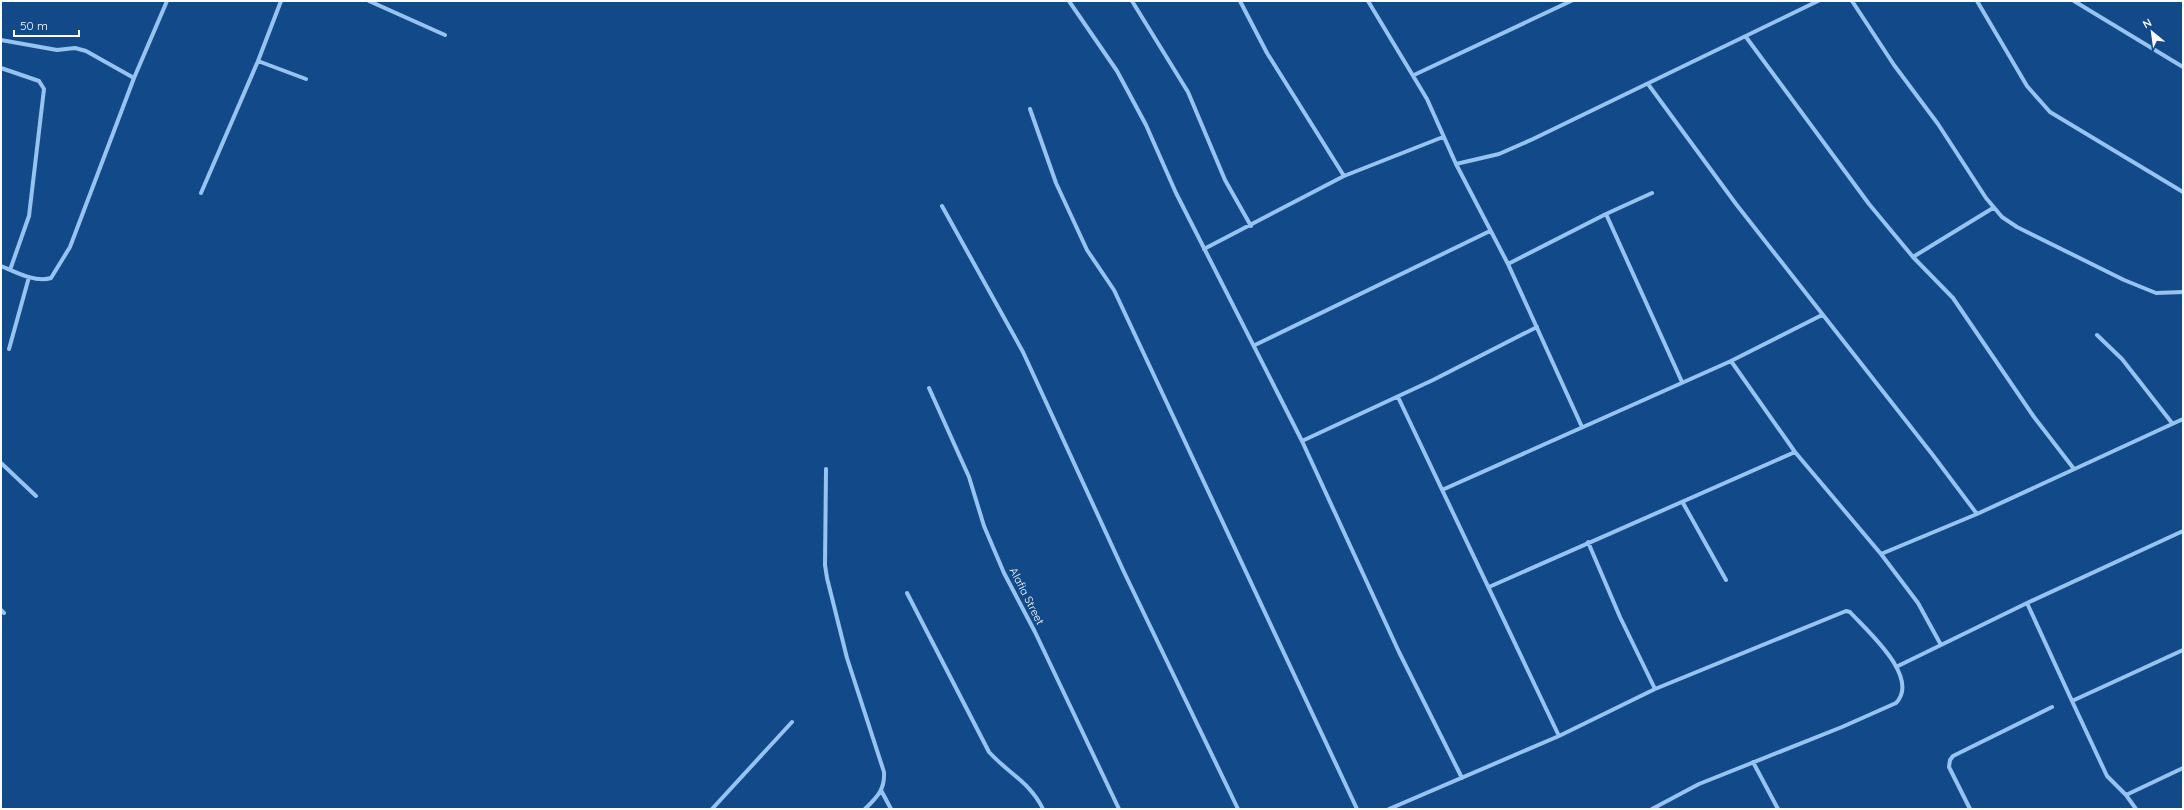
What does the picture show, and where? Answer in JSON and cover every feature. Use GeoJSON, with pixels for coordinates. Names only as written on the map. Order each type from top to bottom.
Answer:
{"type":"FeatureCollection","features":[{"type":"Feature","properties":{"kind":"street"},"geometry":{"type":"LineString","coordinates":[[1,266],[29,277],[46,279],[51,278],[70,247],[134,78],[168,1]]}},
{"type":"Feature","properties":{"kind":"street"},"geometry":{"type":"LineString","coordinates":[[201,192],[258,61],[281,1]]}},
{"type":"Feature","properties":{"kind":"street"},"geometry":{"type":"LineString","coordinates":[[369,1],[445,35]]}},
{"type":"Feature","properties":{"kind":"street"},"geometry":{"type":"LineString","coordinates":[[1069,1],[1117,71],[1146,124],[1176,192],[1204,249],[1255,345],[1302,441],[1399,652],[1462,778]]}},
{"type":"Feature","properties":{"kind":"street"},"geometry":{"type":"LineString","coordinates":[[1132,1],[1188,92],[1225,180],[1251,226]]}},
{"type":"Feature","properties":{"kind":"street"},"geometry":{"type":"LineString","coordinates":[[1240,1],[1267,53],[1344,176]]}},
{"type":"Feature","properties":{"kind":"street"},"geometry":{"type":"LineString","coordinates":[[1368,1],[1414,75],[1456,164],[1508,264],[1582,426]]}},
{"type":"Feature","properties":{"kind":"street"},"geometry":{"type":"LineString","coordinates":[[1414,75],[1571,1]]}},
{"type":"Feature","properties":{"kind":"street"},"geometry":{"type":"LineString","coordinates":[[1456,164],[1500,154],[1746,37],[1818,1]]}},
{"type":"Feature","properties":{"kind":"street"},"geometry":{"type":"LineString","coordinates":[[1852,1],[1894,65],[1938,124],[1993,208],[2017,227],[2124,280],[2156,292],[2183,292]]}},
{"type":"Feature","properties":{"kind":"street"},"geometry":{"type":"LineString","coordinates":[[1977,1],[2028,86],[2050,112],[2070,126],[2183,192]]}},
{"type":"Feature","properties":{"kind":"street"},"geometry":{"type":"LineString","coordinates":[[2074,1],[2183,67]]}},
{"type":"Feature","properties":{"kind":"street"},"geometry":{"type":"LineString","coordinates":[[1746,37],[1868,204],[1913,257],[1954,298],[2034,417],[2074,469]]}},
{"type":"Feature","properties":{"kind":"street"},"geometry":{"type":"LineString","coordinates":[[1,40],[57,50],[75,48],[86,51],[134,78]]}},
{"type":"Feature","properties":{"kind":"street"},"geometry":{"type":"LineString","coordinates":[[258,61],[306,79]]}},
{"type":"Feature","properties":{"kind":"street"},"geometry":{"type":"LineString","coordinates":[[1,68],[39,81],[44,89],[29,216],[10,270]]}},
{"type":"Feature","properties":{"kind":"street"},"geometry":{"type":"LineString","coordinates":[[1648,84],[1736,204],[1932,454],[1977,514]]}},
{"type":"Feature","properties":{"kind":"street"},"geometry":{"type":"LineString","coordinates":[[1030,109],[1056,183],[1087,250],[1114,290],[1357,809]]}},
{"type":"Feature","properties":{"kind":"street"},"geometry":{"type":"LineString","coordinates":[[1204,249],[1251,226],[1344,176],[1444,137]]}},
{"type":"Feature","properties":{"kind":"street"},"geometry":{"type":"LineString","coordinates":[[1508,264],[1606,214],[1652,194]]}},
{"type":"Feature","properties":{"kind":"street"},"geometry":{"type":"LineString","coordinates":[[942,206],[1023,352],[1124,572],[1238,809]]}},
{"type":"Feature","properties":{"kind":"street"},"geometry":{"type":"LineString","coordinates":[[1913,257],[1993,208]]}},
{"type":"Feature","properties":{"kind":"street"},"geometry":{"type":"LineString","coordinates":[[1606,214],[1682,382]]}},
{"type":"Feature","properties":{"kind":"street"},"geometry":{"type":"LineString","coordinates":[[1255,345],[1490,231]]}},
{"type":"Feature","properties":{"kind":"street"},"geometry":{"type":"LineString","coordinates":[[9,349],[29,277]]}},
{"type":"Feature","properties":{"kind":"street"},"geometry":{"type":"LineString","coordinates":[[1442,490],[1582,426],[1731,361],[1822,315]]}},
{"type":"Feature","properties":{"kind":"street"},"geometry":{"type":"LineString","coordinates":[[1302,441],[1398,397],[1536,327]]}},
{"type":"Feature","properties":{"kind":"street"},"geometry":{"type":"LineString","coordinates":[[2098,335],[2122,359],[2172,423]]}},
{"type":"Feature","properties":{"kind":"street"},"geometry":{"type":"LineString","coordinates":[[1731,361],[1795,452],[1881,554],[1918,603],[1941,645]]}},
{"type":"Feature","properties":{"kind":"street","name":"Alafia Street"},"geometry":{"type":"LineString","coordinates":[[929,388],[969,477],[984,526],[1004,573],[1035,632],[1119,809]]}},
{"type":"Feature","properties":{"kind":"street"},"geometry":{"type":"LineString","coordinates":[[1398,397],[1490,587],[1559,736]]}},
{"type":"Feature","properties":{"kind":"street"},"geometry":{"type":"LineString","coordinates":[[1881,554],[1977,514],[2183,419]]}},
{"type":"Feature","properties":{"kind":"street"},"geometry":{"type":"LineString","coordinates":[[1490,587],[1588,542],[1683,503],[1795,452]]}},
{"type":"Feature","properties":{"kind":"street"},"geometry":{"type":"LineString","coordinates":[[1,463],[36,496]]}},
{"type":"Feature","properties":{"kind":"street"},"geometry":{"type":"LineString","coordinates":[[826,469],[825,565],[827,578],[847,658],[884,772],[885,783],[882,792],[865,809]]}},
{"type":"Feature","properties":{"kind":"street"},"geometry":{"type":"LineString","coordinates":[[1683,503],[1726,580]]}},
{"type":"Feature","properties":{"kind":"street"},"geometry":{"type":"LineString","coordinates":[[1898,666],[2027,603],[2183,531]]}},
{"type":"Feature","properties":{"kind":"street"},"geometry":{"type":"LineString","coordinates":[[1588,542],[1620,617],[1655,689]]}},
{"type":"Feature","properties":{"kind":"street"},"geometry":{"type":"LineString","coordinates":[[907,593],[989,752],[1030,787],[1043,809]]}},
{"type":"Feature","properties":{"kind":"street"},"geometry":{"type":"LineString","coordinates":[[2027,603],[2107,776],[2126,795],[2136,809]]}},
{"type":"Feature","properties":{"kind":"street"},"geometry":{"type":"LineString","coordinates":[[1389,809],[1559,736],[1655,689],[1846,611],[1850,612],[1898,666],[1903,690],[1901,698],[1896,703],[1842,727],[1699,784],[1652,809]]}},
{"type":"Feature","properties":{"kind":"street"},"geometry":{"type":"LineString","coordinates":[[2072,701],[2183,650]]}},
{"type":"Feature","properties":{"kind":"street"},"geometry":{"type":"LineString","coordinates":[[1970,809],[1949,767],[1950,760],[1953,756],[2052,707]]}},
{"type":"Feature","properties":{"kind":"street"},"geometry":{"type":"LineString","coordinates":[[712,809],[792,722]]}},
{"type":"Feature","properties":{"kind":"street"},"geometry":{"type":"LineString","coordinates":[[1753,762],[1778,809]]}},
{"type":"Feature","properties":{"kind":"street"},"geometry":{"type":"LineString","coordinates":[[2126,795],[2183,768]]}},
{"type":"Feature","properties":{"kind":"street"},"geometry":{"type":"LineString","coordinates":[[882,792],[891,809]]}}]}
